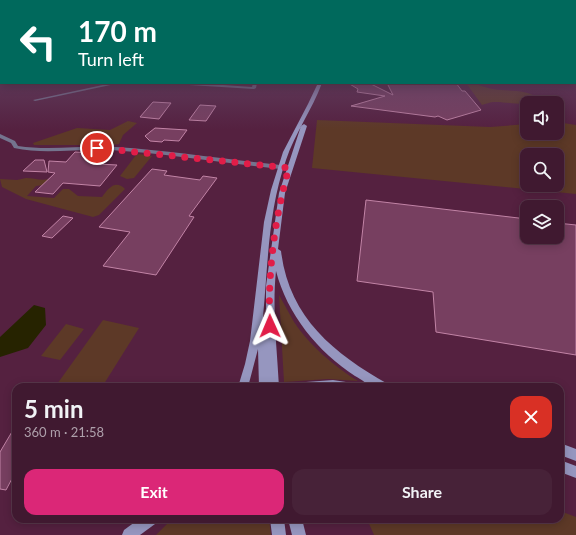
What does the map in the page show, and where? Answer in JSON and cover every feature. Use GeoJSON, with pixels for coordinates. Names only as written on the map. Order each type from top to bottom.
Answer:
{"type":"FeatureCollection","features":[{"type":"Feature","properties":{"kind":"main road"},"geometry":{"type":"LineString","coordinates":[[264,383],[262,287],[263,259],[269,215],[285,168],[292,138],[305,117],[320,84]]}},
{"type":"Feature","properties":{"kind":"main road"},"geometry":{"type":"LineString","coordinates":[[274,383],[270,286],[285,168]]}},
{"type":"Feature","properties":{"kind":"main road"},"geometry":{"type":"LineString","coordinates":[[277,225],[280,272],[288,294],[303,320],[320,341],[338,358],[378,383]]}},
{"type":"Feature","properties":{"kind":"main road"},"geometry":{"type":"LineString","coordinates":[[244,383],[256,342],[262,287]]}},
{"type":"Feature","properties":{"kind":"main road"},"geometry":{"type":"LineString","coordinates":[[564,450],[576,454]]}},
{"type":"Feature","properties":{"kind":"main road"},"geometry":{"type":"LineString","coordinates":[[564,468],[576,472]]}},
{"type":"Feature","properties":{"kind":"main road"},"geometry":{"type":"LineString","coordinates":[[129,535],[145,523]]}},
{"type":"Feature","properties":{"kind":"main road"},"geometry":{"type":"LineString","coordinates":[[278,523],[279,535]]}},
{"type":"Feature","properties":{"kind":"main road"},"geometry":{"type":"LineString","coordinates":[[296,523],[299,535]]}},
{"type":"Feature","properties":{"kind":"street"},"geometry":{"type":"LineString","coordinates":[[35,100],[113,84]]}},
{"type":"Feature","properties":{"kind":"street"},"geometry":{"type":"LineString","coordinates":[[189,84],[254,88],[255,84]]}},
{"type":"Feature","properties":{"kind":"street"},"geometry":{"type":"LineString","coordinates":[[0,136],[13,142],[16,147],[110,149],[285,168]]}},
{"type":"Feature","properties":{"kind":"shaded area"},"geometry":{"type":"Polygon","coordinates":[[[467,84],[499,90],[529,93],[534,96],[520,96],[520,104],[499,102],[482,105],[467,84]]]}},
{"type":"Feature","properties":{"kind":"shaded area"},"geometry":{"type":"Polygon","coordinates":[[[317,120],[490,127],[520,125],[520,140],[564,140],[564,123],[576,125],[576,194],[556,192],[564,192],[564,148],[520,148],[520,188],[312,168],[317,120]]]}},
{"type":"Feature","properties":{"kind":"shaded area"},"geometry":{"type":"Polygon","coordinates":[[[128,121],[137,123],[123,135],[119,144],[34,145],[33,143],[77,128],[110,130],[128,121]]]}},
{"type":"Feature","properties":{"kind":"shaded area"},"geometry":{"type":"Polygon","coordinates":[[[136,155],[152,156],[134,178],[127,179],[120,176],[136,155]]]}},
{"type":"Feature","properties":{"kind":"shaded area"},"geometry":{"type":"Polygon","coordinates":[[[26,178],[43,180],[49,179],[43,185],[36,186],[27,196],[54,198],[63,189],[69,189],[78,196],[102,197],[112,186],[118,185],[125,189],[99,215],[93,217],[26,199],[2,187],[0,179],[17,180],[26,178]]]}},
{"type":"Feature","properties":{"kind":"shaded area"},"geometry":{"type":"Polygon","coordinates":[[[279,295],[294,322],[307,339],[340,369],[358,381],[328,379],[284,382],[279,295]]]}},
{"type":"Feature","properties":{"kind":"shaded area"},"geometry":{"type":"Polygon","coordinates":[[[34,305],[45,308],[46,325],[28,348],[0,357],[0,337],[34,305]]]}},
{"type":"Feature","properties":{"kind":"shaded area"},"geometry":{"type":"Polygon","coordinates":[[[103,320],[139,328],[105,383],[58,383],[103,320]]]}},
{"type":"Feature","properties":{"kind":"shaded area"},"geometry":{"type":"Polygon","coordinates":[[[66,324],[84,329],[60,360],[41,356],[66,324]]]}},
{"type":"Feature","properties":{"kind":"shaded area"},"geometry":{"type":"Polygon","coordinates":[[[564,512],[576,517],[576,535],[374,535],[369,523],[564,523],[564,512]]]}},
{"type":"Feature","properties":{"kind":"shaded area"},"geometry":{"type":"Polygon","coordinates":[[[168,523],[270,523],[271,535],[156,535],[168,523]]]}},
{"type":"Feature","properties":{"kind":"building"},"geometry":{"type":"Polygon","coordinates":[[[350,84],[371,84],[393,95],[388,84],[457,84],[462,91],[465,91],[481,110],[447,120],[438,116],[435,117],[351,106],[385,96],[357,92],[358,89],[350,84]]]}},
{"type":"Feature","properties":{"kind":"building"},"geometry":{"type":"Polygon","coordinates":[[[153,102],[171,103],[159,119],[140,117],[153,102]]]}},
{"type":"Feature","properties":{"kind":"building"},"geometry":{"type":"Polygon","coordinates":[[[200,105],[216,106],[206,121],[189,120],[200,105]]]}},
{"type":"Feature","properties":{"kind":"building"},"geometry":{"type":"Polygon","coordinates":[[[155,128],[187,130],[179,141],[150,141],[145,136],[155,128]]]}},
{"type":"Feature","properties":{"kind":"building"},"geometry":{"type":"Polygon","coordinates":[[[75,152],[106,154],[97,164],[117,165],[100,186],[63,183],[53,194],[35,192],[55,173],[48,172],[49,161],[66,162],[75,152]]]}},
{"type":"Feature","properties":{"kind":"building"},"geometry":{"type":"Polygon","coordinates":[[[35,160],[44,160],[47,172],[23,171],[35,160]]]}},
{"type":"Feature","properties":{"kind":"building"},"geometry":{"type":"Polygon","coordinates":[[[152,169],[167,171],[164,175],[200,180],[203,176],[217,178],[189,216],[194,217],[156,275],[103,266],[130,232],[99,227],[152,169]]]}},
{"type":"Feature","properties":{"kind":"building"},"geometry":{"type":"Polygon","coordinates":[[[366,200],[520,218],[520,244],[564,244],[564,224],[576,225],[576,355],[436,332],[433,292],[357,281],[366,200]]]}},
{"type":"Feature","properties":{"kind":"building"},"geometry":{"type":"Polygon","coordinates":[[[63,216],[73,218],[52,238],[42,236],[63,216]]]}},
{"type":"Feature","properties":{"kind":"building"},"geometry":{"type":"Polygon","coordinates":[[[12,432],[12,479],[6,490],[0,489],[0,452],[12,432]]]}},
{"type":"Feature","properties":{"kind":"route"},"geometry":{"type":"LineString","coordinates":[[97,148],[129,150],[232,163],[289,168],[282,193],[278,216],[270,286],[270,326]]}}]}
